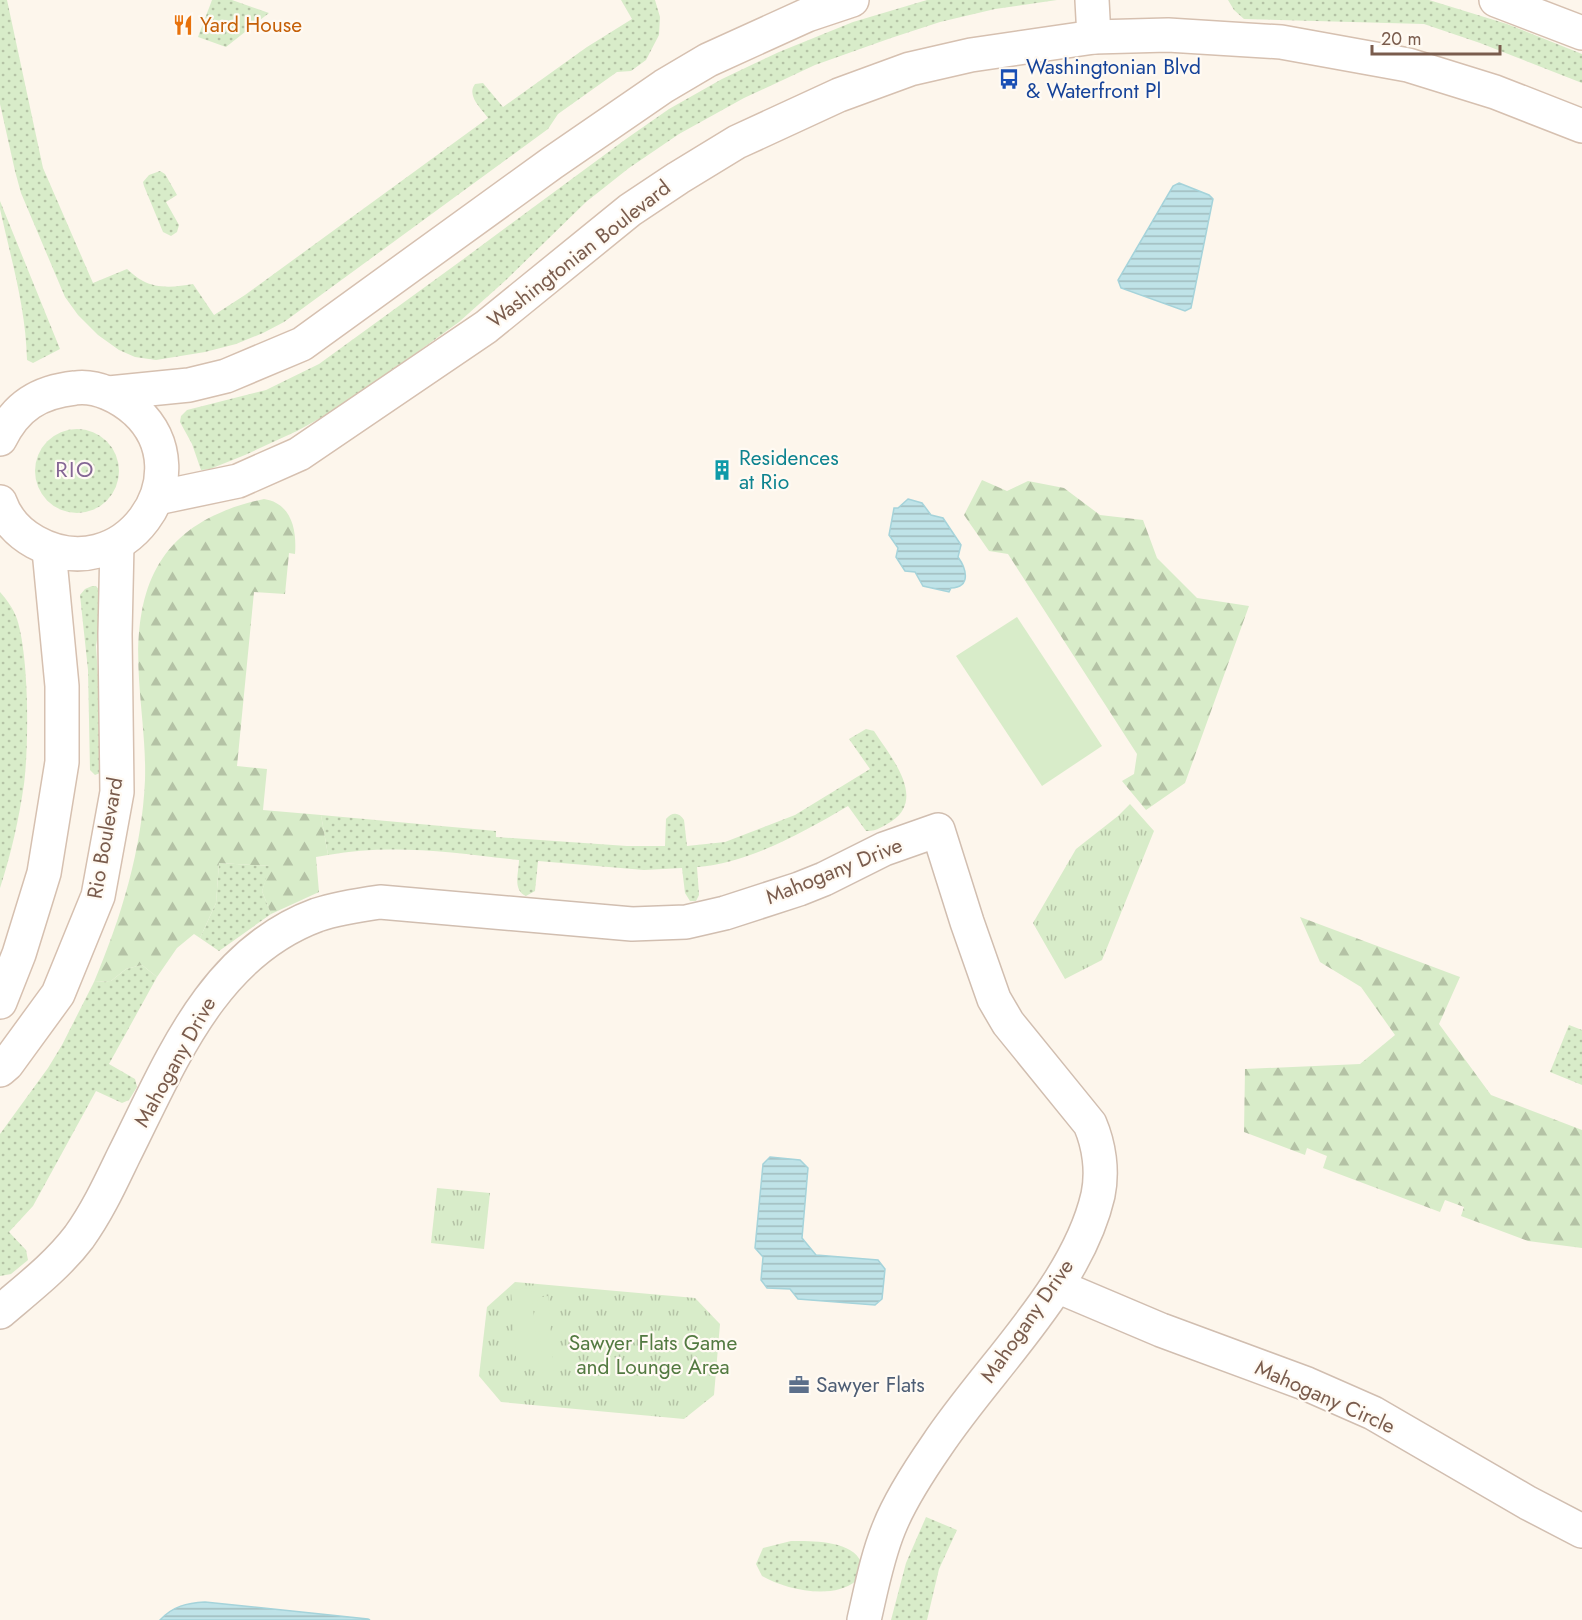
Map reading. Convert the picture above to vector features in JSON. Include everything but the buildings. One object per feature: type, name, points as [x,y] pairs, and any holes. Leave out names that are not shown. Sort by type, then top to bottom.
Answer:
[{"type":"street","points":[[2,429],[27,404],[53,390],[81,387],[109,393],[189,385],[226,376],[302,344],[552,163],[664,86],[708,60],[807,15],[852,0]]},
{"type":"street","points":[[1092,0],[1094,37]]},
{"type":"street","points":[[1496,0],[1582,33]]},
{"type":"street","name":"Washingtonian Boulevard","points":[[157,498],[238,481],[299,454],[486,327],[630,210],[737,142],[839,94],[910,69],[971,55],[1094,37],[1168,35],[1281,42],[1408,65],[1495,92],[1582,126]]},
{"type":"street","points":[[1,509],[23,536],[49,550],[72,554],[95,553],[117,544],[134,532],[147,517],[157,498],[161,462],[150,428],[132,408],[109,393]]},
{"type":"street","name":"Rio Boulevard","points":[[0,1070],[7,1064],[58,994],[98,896],[117,792],[115,634],[117,544]]},
{"type":"street","points":[[0,1002],[19,954],[44,873],[62,762],[62,686],[49,550]]},
{"type":"street","name":"Mahogany Drive","points":[[0,1312],[53,1267],[79,1237],[98,1209],[176,1053],[193,1021],[214,990],[261,945],[288,929],[317,915],[349,906],[380,902],[632,924],[686,922],[725,913],[799,889],[884,849],[938,830],[994,999],[1008,1023],[1090,1124],[1096,1138],[1100,1160],[1098,1193],[1085,1233],[1057,1286],[937,1445],[898,1510],[889,1529],[864,1620]]},
{"type":"street","name":"Mahogany Circle","points":[[1057,1286],[1161,1330],[1307,1384],[1373,1413],[1528,1503],[1582,1531]]},
{"type":"green space","points":[[0,0],[7,0],[43,168],[93,283],[127,269],[149,284],[174,286],[193,284],[214,315],[245,295],[488,118],[472,93],[475,84],[483,83],[503,107],[587,47],[632,19],[621,0],[655,0],[660,17],[659,35],[646,60],[631,71],[617,72],[558,114],[548,129],[284,322],[236,344],[156,360],[135,357],[119,350],[98,335],[78,315],[65,297],[21,193],[0,104]]},
{"type":"green space","points":[[212,0],[232,0],[269,13],[226,47],[198,37]]},
{"type":"green space","points":[[927,0],[1057,0],[995,9],[940,22],[815,65],[744,98],[679,134],[629,168],[586,202],[459,322],[344,405],[297,431],[245,455],[210,469],[201,470],[192,444],[180,422],[181,416],[187,410],[266,390],[319,364],[626,139],[669,109],[722,79],[779,52],[853,22]]},
{"type":"green space","points":[[1228,0],[1429,0],[1507,24],[1582,54],[1582,83],[1424,24],[1244,19],[1234,10]]},
{"type":"green space","points":[[160,171],[165,174],[177,195],[166,202],[179,225],[177,232],[171,236],[163,232],[143,182],[149,175]]},
{"type":"green space","points":[[0,201],[60,349],[33,363],[27,360],[21,303]]},
{"type":"green space","points":[[69,429],[85,429],[101,436],[112,447],[119,463],[116,487],[107,501],[85,513],[69,513],[53,506],[42,495],[35,479],[35,463],[42,447],[53,436]]},
{"type":"green space","points":[[982,480],[1007,491],[1028,481],[1064,488],[1100,515],[1143,520],[1157,558],[1197,598],[1249,606],[1185,783],[1146,810],[1122,781],[1134,774],[1137,754],[1008,554],[989,551],[964,515]]},
{"type":"green space","points":[[264,499],[281,506],[290,519],[295,535],[295,554],[289,553],[285,594],[254,592],[237,766],[267,769],[263,810],[321,815],[328,855],[316,857],[319,892],[271,914],[262,891],[270,866],[219,863],[216,903],[200,938],[194,934],[177,948],[157,977],[142,965],[126,969],[111,981],[94,982],[121,908],[140,832],[145,767],[139,644],[142,612],[149,584],[161,560],[178,540],[201,522],[229,509]]},
{"type":"green space","points":[[92,586],[96,586],[104,596],[96,646],[104,768],[95,775],[90,770],[88,670],[80,595]]},
{"type":"green space","points":[[0,592],[14,611],[21,635],[26,677],[27,724],[26,767],[22,797],[0,888]]},
{"type":"green space","points":[[1017,617],[1102,746],[1042,786],[956,656]]},
{"type":"green space","points":[[866,729],[874,731],[902,776],[906,788],[906,800],[902,811],[883,827],[866,831],[848,806],[776,845],[736,859],[697,867],[699,895],[696,901],[690,901],[685,893],[682,868],[644,870],[538,861],[535,891],[526,896],[519,890],[518,885],[519,860],[400,849],[352,851],[328,855],[321,815],[496,831],[496,837],[627,846],[665,846],[666,819],[675,814],[680,815],[684,820],[687,846],[725,842],[795,815],[870,769],[849,739]]},
{"type":"green space","points":[[1130,804],[1154,831],[1102,960],[1065,979],[1033,923],[1076,849]]},
{"type":"green space","points":[[219,863],[271,866],[262,891],[271,914],[219,951],[200,938],[216,903]]},
{"type":"green space","points":[[1300,917],[1460,977],[1439,1024],[1491,1095],[1582,1130],[1582,1248],[1528,1241],[1461,1216],[1464,1207],[1445,1200],[1440,1212],[1323,1168],[1327,1156],[1307,1148],[1305,1155],[1244,1132],[1245,1069],[1360,1064],[1395,1035],[1361,987],[1320,962]]},
{"type":"green space","points":[[142,965],[157,977],[109,1064],[135,1079],[137,1087],[129,1100],[122,1103],[96,1091],[33,1206],[9,1232],[26,1250],[28,1260],[11,1274],[0,1276],[0,1134],[48,1068],[94,982],[111,981],[126,969]]},
{"type":"green space","points":[[1569,1025],[1582,1030],[1582,1085],[1550,1072]]},
{"type":"green space","points":[[437,1188],[490,1193],[484,1249],[431,1243]]},
{"type":"green space","name":"Sawyer Flats Game and Lounge Area","points":[[515,1282],[695,1298],[720,1324],[714,1395],[684,1419],[501,1402],[479,1376],[487,1307]]},
{"type":"green space","points":[[531,1288],[539,1368],[517,1370],[511,1290]]},
{"type":"green space","points":[[548,1296],[554,1373],[543,1374],[537,1298]]},
{"type":"green space","points":[[926,1517],[957,1530],[939,1569],[927,1620],[891,1620],[906,1563]]},
{"type":"green space","points":[[791,1541],[830,1543],[849,1549],[861,1562],[856,1581],[835,1590],[809,1591],[796,1589],[762,1576],[756,1564],[763,1548]]},
{"type":"water","points":[[1179,183],[1209,195],[1213,199],[1191,308],[1185,311],[1121,288],[1118,280],[1173,186]]},
{"type":"water","points":[[908,499],[922,503],[931,515],[943,518],[961,545],[958,557],[965,571],[965,581],[958,587],[951,588],[949,592],[923,586],[915,572],[905,571],[896,557],[898,548],[889,535],[894,508],[898,508]]},
{"type":"water","points":[[770,1157],[800,1160],[808,1168],[802,1238],[816,1255],[878,1260],[885,1269],[882,1299],[875,1305],[798,1299],[790,1289],[767,1288],[761,1280],[763,1257],[755,1248],[763,1164]]},
{"type":"water","points":[[205,1602],[370,1620],[160,1620],[170,1611],[181,1606]]},
{"type":"place","name":"Yard House","points":[[183,25]]},
{"type":"place","name":"Washingtonian Blvd & Waterfront Pl","points":[[1009,79]]},
{"type":"place","name":"Residences at Rio","points":[[722,470]]},
{"type":"place","name":"Sawyer Flats","points":[[799,1385]]},
{"type":"district","name":"RIO","points":[[75,469]]}]
